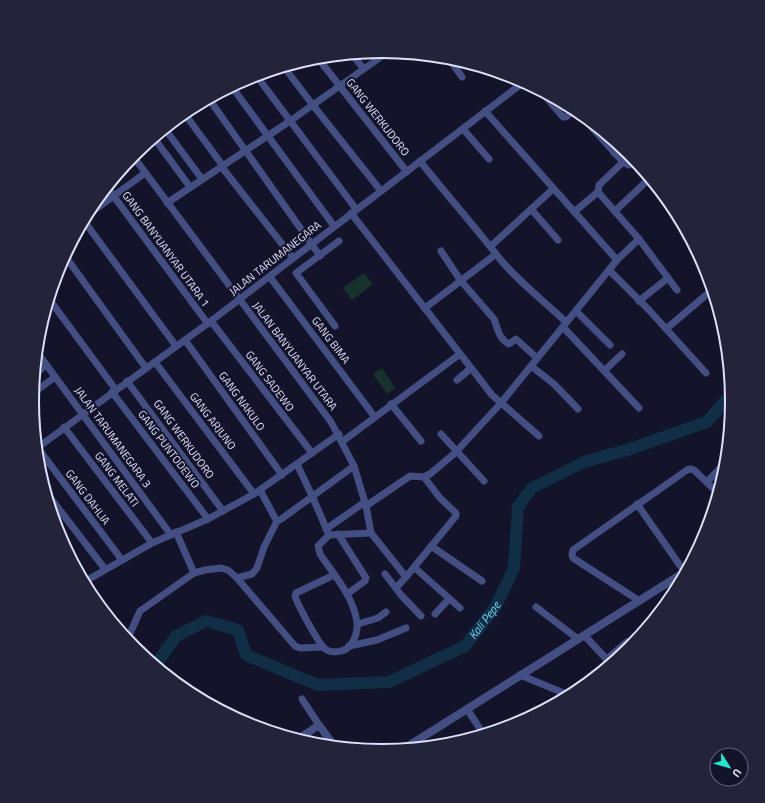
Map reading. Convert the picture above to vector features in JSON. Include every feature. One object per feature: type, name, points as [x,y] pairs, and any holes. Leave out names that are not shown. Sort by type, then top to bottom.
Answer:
[{"type":"street","points":[[167,203],[290,121],[378,58]]},
{"type":"street","points":[[356,59],[363,68]]},
{"type":"street","name":"GANG WERKUDORO","points":[[322,64],[407,172]]},
{"type":"street","points":[[454,66],[462,77]]},
{"type":"street","points":[[288,72],[381,190]]},
{"type":"street","points":[[260,81],[425,308],[492,395],[539,436]]},
{"type":"street","name":"JALAN TARUMANEGARA","points":[[42,444],[270,277],[334,226],[519,86]]},
{"type":"street","points":[[235,91],[266,136],[334,226]]},
{"type":"street","points":[[550,102],[563,117],[566,117],[570,114]]},
{"type":"street","points":[[212,103],[320,256]]},
{"type":"street","points":[[485,111],[617,260]]},
{"type":"street","points":[[188,119],[222,166],[293,258]]},
{"type":"street","points":[[463,129],[489,159]]},
{"type":"street","points":[[168,133],[202,179]]},
{"type":"street","points":[[604,139],[623,162],[630,164]]},
{"type":"street","points":[[157,142],[190,187]]},
{"type":"street","points":[[420,161],[441,189],[491,246],[496,254],[565,324],[639,408]]},
{"type":"street","name":"JALAN BANYUANYAR UTARA","points":[[137,162],[341,438],[354,466],[365,504],[371,533]]},
{"type":"street","points":[[574,212],[598,192],[599,185],[623,162]]},
{"type":"street","points":[[99,208],[145,172]]},
{"type":"street","points":[[615,212],[646,182]]},
{"type":"street","points":[[491,246],[553,189]]},
{"type":"street","name":"GANG BANYUANYAR UTARA 1","points":[[110,192],[209,322]]},
{"type":"street","points":[[598,192],[639,239],[677,290]]},
{"type":"street","points":[[531,209],[558,240]]},
{"type":"street","points":[[88,226],[176,346]]},
{"type":"street","points":[[130,634],[140,611],[194,573],[221,568],[228,570],[241,582],[296,648],[323,647],[334,652],[343,650],[349,646],[354,640],[358,624],[347,594],[318,550],[320,542],[327,532],[365,504],[410,476],[424,477],[430,474],[456,452],[501,403],[617,260],[639,239]]},
{"type":"street","points":[[335,326],[296,273],[339,241]]},
{"type":"street","points":[[441,252],[461,281],[494,319],[496,328],[501,338],[509,344],[516,339],[537,358]]},
{"type":"street","points":[[425,308],[496,254]]},
{"type":"street","points":[[69,261],[146,368]]},
{"type":"street","points":[[609,270],[640,301],[706,373]]},
{"type":"street","name":"GANG BIMA","points":[[270,277],[374,416]]},
{"type":"street","points":[[640,301],[668,278]]},
{"type":"street","points":[[666,329],[709,293]]},
{"type":"street","name":"GANG PUNTODEWO","points":[[53,305],[208,519]]},
{"type":"street","points":[[576,311],[610,345]]},
{"type":"street","name":"GANG SADEWO","points":[[209,322],[312,453]]},
{"type":"street","name":"GANG NAKULO","points":[[185,340],[282,474]]},
{"type":"street","points":[[89,579],[152,543],[208,519],[257,492],[312,453],[341,438],[374,416],[460,354]]},
{"type":"street","points":[[606,370],[622,354]]},
{"type":"street","name":"JALAN TARUMANEGARA 3","points":[[42,359],[173,534],[194,573]]},
{"type":"street","name":"GANG ARJUNO","points":[[155,362],[257,492],[277,521]]},
{"type":"street","points":[[41,369],[46,365]]},
{"type":"street","points":[[531,366],[554,384],[578,409]]},
{"type":"street","points":[[457,380],[471,368]]},
{"type":"street","points":[[40,389],[55,377]]},
{"type":"street","name":"GANG WERKUDORO","points":[[128,381],[223,511]]},
{"type":"street","points":[[391,404],[420,441]]},
{"type":"street","name":"GANG MELATI","points":[[64,427],[152,543]]},
{"type":"street","points":[[441,434],[484,481]]},
{"type":"street","name":"GANG DAHLIA","points":[[44,457],[122,560]]},
{"type":"street","points":[[297,464],[327,532]]},
{"type":"street","points":[[241,582],[252,574],[256,568],[264,547],[277,521],[313,498],[354,466]]},
{"type":"street","points":[[638,600],[573,558],[573,550],[637,504],[691,469],[714,489]]},
{"type":"street","points":[[707,482],[719,470]]},
{"type":"street","points":[[396,588],[415,568],[456,516],[456,513],[440,498],[424,477]]},
{"type":"street","points":[[55,504],[105,569]]},
{"type":"street","points":[[637,504],[683,568]]},
{"type":"street","points":[[327,532],[338,534],[371,533],[406,577]]},
{"type":"street","points":[[338,534],[366,579],[347,594]]},
{"type":"street","points":[[431,546],[482,581]]},
{"type":"street","points":[[415,568],[460,608]]},
{"type":"street","points":[[385,574],[421,616]]},
{"type":"street","points":[[323,647],[295,596],[296,594],[334,576]]},
{"type":"street","points":[[413,743],[638,600],[678,577]]},
{"type":"street","points":[[435,614],[449,599]]},
{"type":"street","points":[[536,607],[581,637],[608,661]]},
{"type":"street","points":[[358,624],[378,618],[386,612]]},
{"type":"street","points":[[349,646],[377,640],[406,628]]},
{"type":"street","points":[[520,675],[564,693]]},
{"type":"street","points":[[302,699],[330,741]]},
{"type":"street","points":[[467,709],[481,730]]},
{"type":"street","points":[[304,735],[319,725]]},
{"type":"green space","points":[[364,273],[373,284],[352,300],[343,288]]},
{"type":"green space","points":[[382,368],[395,388],[387,394],[373,374]]},
{"type":"waterway","name":"Kali Pepe","points":[[158,662],[176,636],[206,621],[238,630],[246,655],[318,685],[389,682],[465,646],[496,606],[514,568],[518,507],[532,488],[584,462],[627,450],[707,422],[726,400]]}]
